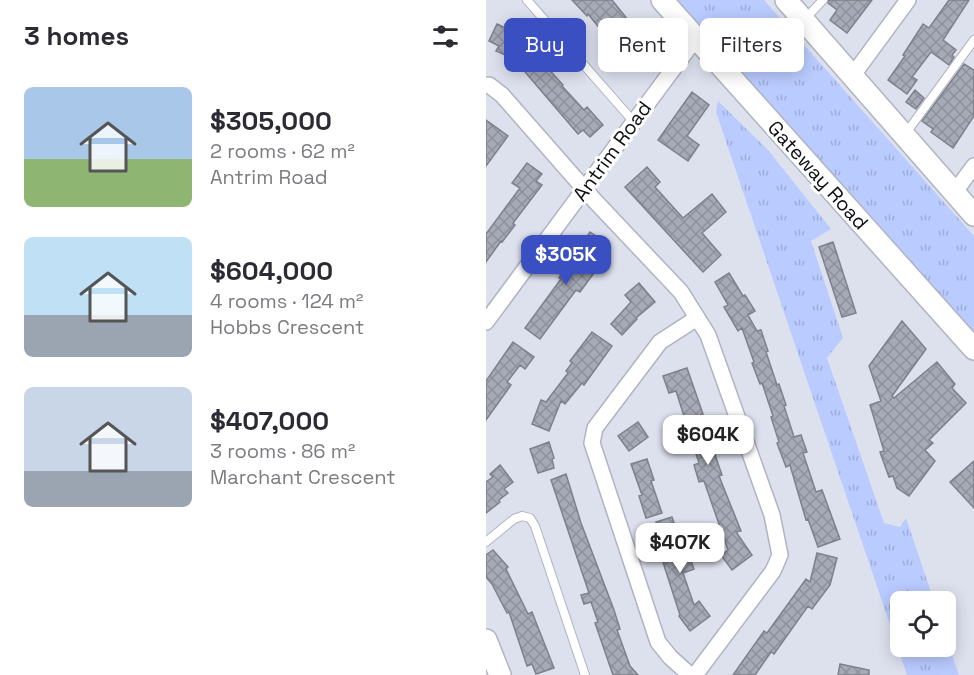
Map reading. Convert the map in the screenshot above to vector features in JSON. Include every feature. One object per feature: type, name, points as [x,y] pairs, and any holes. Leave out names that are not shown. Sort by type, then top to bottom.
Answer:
[{"type":"main road","name":"Gateway Road","points":[[662,0],[974,349]]},
{"type":"main road","points":[[786,0],[802,18]]},
{"type":"main road","points":[[804,20],[974,215]]},
{"type":"main road","points":[[486,640],[500,675]]},
{"type":"street","points":[[853,75],[908,0]]},
{"type":"street","name":"Antrim Road","points":[[486,322],[696,38]]},
{"type":"street","points":[[486,85],[502,95],[681,292],[708,335],[768,504],[778,538],[780,555],[773,571],[695,675]]},
{"type":"street","points":[[954,193],[974,166]]},
{"type":"street","points":[[690,675],[670,657],[658,642],[592,442],[595,428],[660,342],[697,318]]},
{"type":"lane","points":[[527,0],[633,121]]},
{"type":"lane","points":[[804,20],[823,0]]},
{"type":"lane","points":[[905,134],[974,40]]},
{"type":"lane","points":[[486,542],[514,519],[522,516],[530,518],[535,526],[585,675]]},
{"type":"green space","points":[[675,0],[764,0],[780,18],[700,18],[700,28]]},
{"type":"green space","points":[[804,45],[974,236],[974,333],[740,72],[804,72]]},
{"type":"green space","points":[[718,101],[768,150],[831,229],[811,241],[843,338],[827,358],[884,523],[900,527],[906,518],[931,591],[890,591],[890,625],[716,112]]},
{"type":"green space","points":[[901,657],[953,657],[959,675],[907,675]]},
{"type":"building","points":[[572,0],[612,0],[626,18],[598,18],[598,26],[588,14],[587,16]]},
{"type":"building","points":[[829,0],[872,0],[847,33],[830,20],[837,10],[828,3]]},
{"type":"building","points":[[949,0],[969,0],[943,40],[956,50],[952,55],[954,57],[949,65],[931,52],[912,77],[917,80],[907,94],[888,80],[923,24],[929,28]]},
{"type":"building","points":[[497,24],[504,27],[504,55],[496,51],[499,46],[489,41]]},
{"type":"building","points":[[964,64],[974,70],[974,116],[953,148],[931,132],[933,129],[922,121]]},
{"type":"building","points":[[525,72],[551,72],[584,110],[587,107],[603,125],[590,137],[583,130],[578,134]]},
{"type":"building","points":[[915,90],[924,98],[916,109],[906,102]]},
{"type":"building","points":[[692,92],[709,105],[687,136],[699,145],[688,161],[658,140]]},
{"type":"building","points":[[486,120],[508,136],[486,166]]},
{"type":"building","points":[[527,163],[542,174],[536,181],[542,185],[486,262],[486,234],[520,188],[512,183]]},
{"type":"building","points":[[647,167],[660,182],[655,187],[683,218],[712,194],[726,212],[702,233],[721,255],[703,272],[625,187]]},
{"type":"building","points":[[590,232],[605,242],[586,267],[594,273],[580,292],[576,290],[540,339],[525,328],[561,279],[559,278]]},
{"type":"building","points":[[833,242],[856,313],[842,317],[819,247]]},
{"type":"building","points":[[729,273],[755,311],[748,315],[757,331],[761,330],[794,437],[801,435],[807,452],[803,453],[816,492],[822,490],[840,539],[818,547],[808,519],[806,520],[790,465],[786,467],[777,443],[779,442],[771,417],[773,416],[762,383],[760,384],[752,363],[754,362],[742,328],[738,331],[724,307],[728,305],[715,282]]},
{"type":"building","points":[[639,283],[655,302],[636,318],[622,335],[611,324],[631,302],[625,295]]},
{"type":"building","points":[[902,321],[926,349],[892,396],[894,398],[937,362],[955,384],[952,388],[966,403],[929,440],[933,443],[925,450],[935,461],[909,496],[897,488],[893,476],[889,477],[880,452],[884,451],[870,405],[881,401],[869,366]]},
{"type":"building","points":[[592,332],[612,346],[584,385],[582,383],[565,404],[561,401],[549,431],[532,424],[541,400],[546,402],[568,373],[566,371],[572,363],[570,361]]},
{"type":"building","points":[[513,342],[534,357],[525,369],[520,365],[507,382],[511,385],[486,420],[486,381]]},
{"type":"building","points":[[687,368],[722,475],[719,476],[741,531],[736,532],[752,555],[732,570],[721,555],[728,550],[704,481],[699,482],[694,465],[699,463],[676,391],[669,393],[663,376]]},
{"type":"building","points":[[638,422],[648,437],[629,451],[618,436]]},
{"type":"building","points":[[549,442],[554,458],[552,459],[554,468],[538,473],[530,449]]},
{"type":"building","points":[[647,459],[654,480],[651,481],[662,513],[646,518],[639,496],[642,495],[631,464]]},
{"type":"building","points":[[974,461],[974,508],[950,482]]},
{"type":"building","points":[[500,465],[513,482],[504,489],[508,493],[486,513],[486,482],[493,477],[490,474]]},
{"type":"building","points":[[566,474],[581,523],[614,610],[620,629],[617,630],[630,666],[638,675],[613,675],[595,623],[598,622],[591,602],[584,604],[581,595],[589,593],[551,480]]},
{"type":"building","points":[[672,517],[681,543],[684,542],[694,569],[683,573],[694,605],[699,601],[710,616],[690,631],[679,616],[659,550],[665,548],[656,522]]},
{"type":"building","points":[[493,550],[508,567],[506,569],[528,614],[532,612],[554,668],[536,674],[532,664],[527,666],[509,612],[507,613],[486,577],[486,555]]},
{"type":"building","points":[[817,553],[837,558],[830,585],[812,609],[808,606],[774,654],[771,652],[755,675],[733,675],[764,631],[767,633],[806,579],[810,582]]},
{"type":"building","points":[[840,664],[869,670],[869,675],[838,675]]}]
